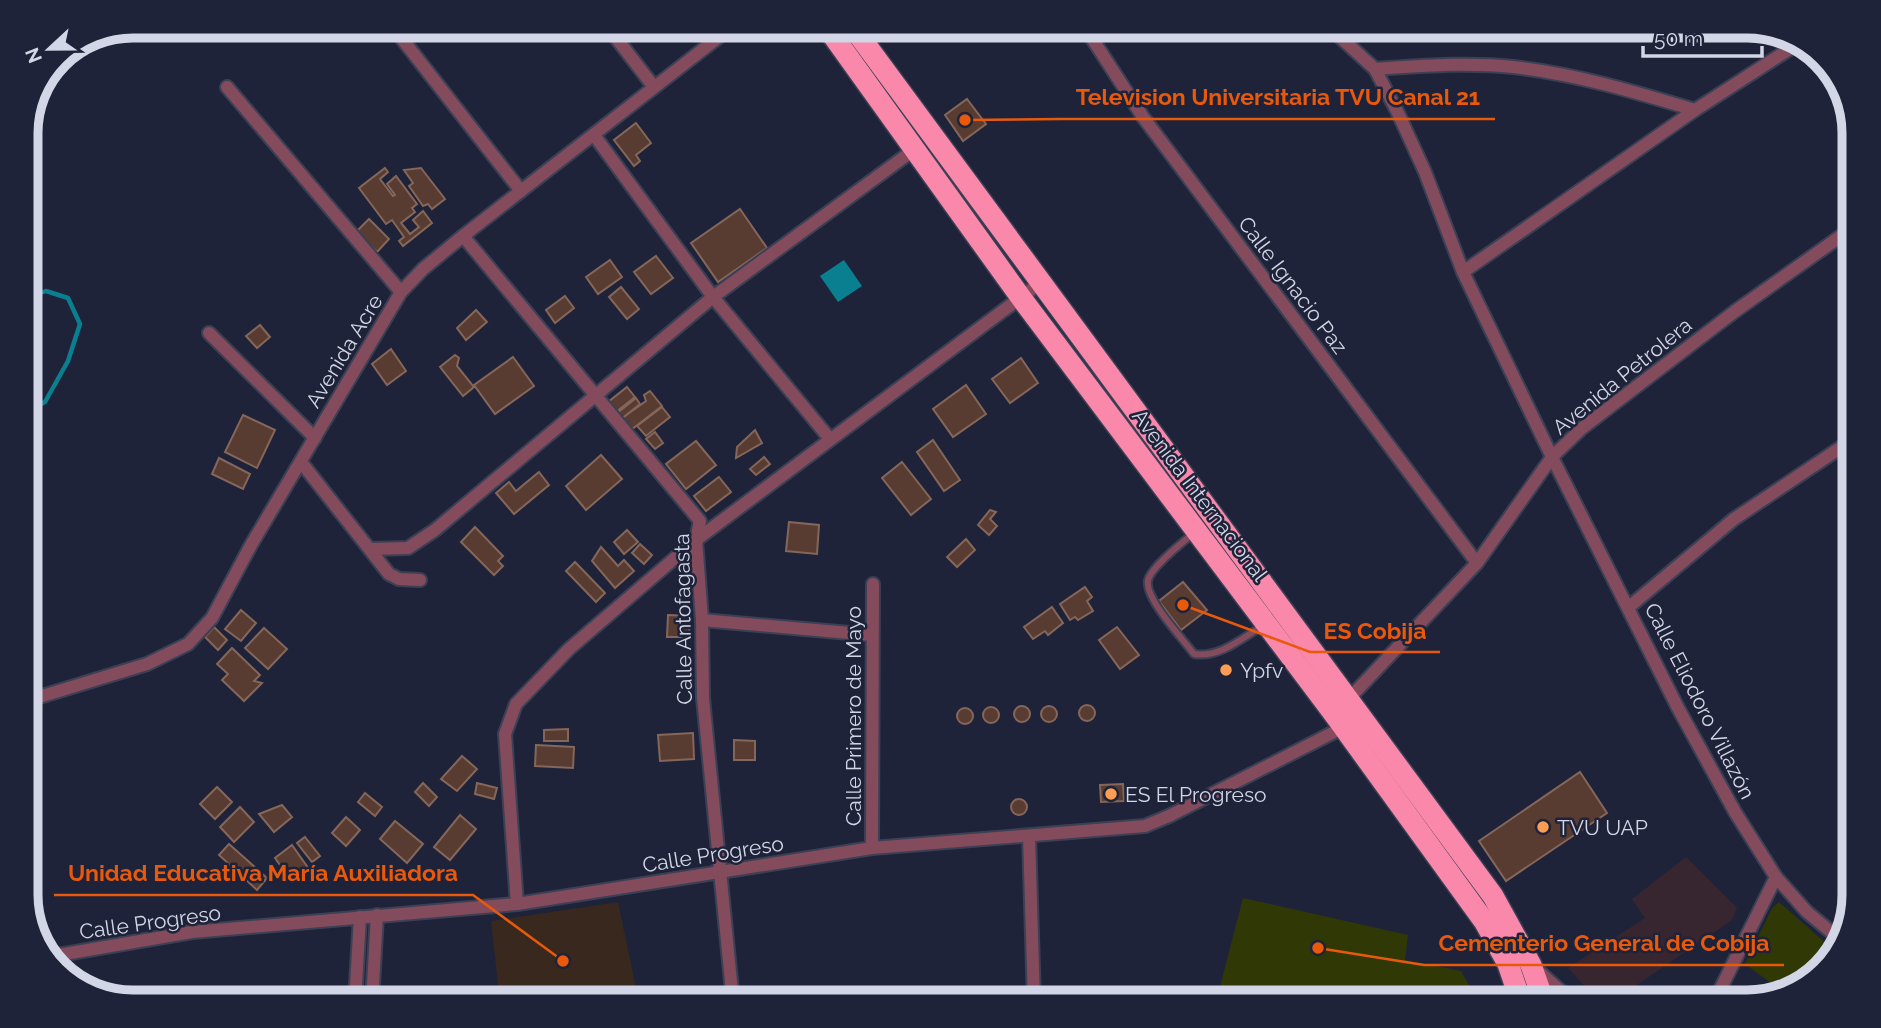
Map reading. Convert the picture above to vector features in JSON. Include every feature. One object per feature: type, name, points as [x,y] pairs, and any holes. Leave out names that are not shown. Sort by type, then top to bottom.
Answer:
[{"type":"highway","name":"Avenida Internacional","points":[[835,39],[1022,299],[1266,624],[1347,715],[1493,896],[1531,965],[1540,990]]},
{"type":"highway","name":"Avenida Internacional","points":[[862,39],[1040,283],[1347,715],[1484,921],[1508,964],[1517,990]]},
{"type":"street","points":[[401,39],[521,191]]},
{"type":"street","points":[[617,39],[654,87]]},
{"type":"street","name":"Avenida Acre","points":[[39,697],[147,664],[188,644],[212,618],[350,374],[401,292],[423,269],[463,236],[716,39]]},
{"type":"street","name":"Calle Ignacio Paz","points":[[1092,39],[1143,117],[1477,563]]},
{"type":"street","points":[[1342,39],[1375,69],[1448,64],[1514,67],[1606,83],[1695,110]]},
{"type":"street","points":[[1463,272],[1695,110],[1790,49]]},
{"type":"street","name":"Calle Eliodoro Villazón","points":[[1375,69],[1425,172],[1463,272],[1678,708],[1735,812],[1776,877],[1807,912],[1833,935]]},
{"type":"street","points":[[228,87],[401,292]]},
{"type":"street","points":[[594,135],[713,297],[830,439]]},
{"type":"street","points":[[370,549],[408,548],[435,530],[713,297],[915,149]]},
{"type":"street","name":"Avenida Petrolera","points":[[1347,715],[1477,563],[1552,457],[1581,429],[1712,328],[1842,235]]},
{"type":"street","name":"Calle Antofagasta","points":[[463,236],[593,396],[700,521],[696,540],[702,620],[703,698],[732,990]]},
{"type":"street","points":[[517,904],[505,734],[516,704],[569,649],[696,540],[1040,283]]},
{"type":"street","points":[[209,333],[315,438]]},
{"type":"street","points":[[1629,607],[1734,519],[1842,447]]},
{"type":"street","points":[[301,462],[388,574],[399,579],[420,580]]},
{"type":"street","name":"Calle Primero de Mayo","points":[[872,848],[873,583]]},
{"type":"street","points":[[702,620],[872,635]]},
{"type":"street","name":"Calle Progreso","points":[[60,955],[192,932],[517,904],[872,848],[1145,826],[1169,816],[1347,715]]},
{"type":"street","points":[[1029,836],[1034,990]]},
{"type":"street","points":[[1720,990],[1776,877]]},
{"type":"street","points":[[373,990],[377,915]]},
{"type":"street","points":[[356,990],[360,917]]},
{"type":"street","points":[[1531,965],[1559,990]]},
{"type":"lane","points":[[1196,531],[1156,568],[1148,579],[1149,594],[1194,654],[1207,656],[1220,652],[1266,624]]},
{"type":"shaded area","points":[[1686,857],[1737,908],[1732,920],[1630,990],[1588,990],[1568,968],[1645,918],[1632,899]]},
{"type":"shaded area","points":[[618,902],[636,990],[499,990],[491,921]]},
{"type":"green space","points":[[1243,898],[1408,935],[1405,960],[1461,971],[1472,990],[1219,990]]},
{"type":"green space","points":[[1779,902],[1828,945],[1810,966],[1789,980],[1774,985],[1745,964],[1772,908]]},
{"type":"water","points":[[844,260],[862,286],[838,302],[820,276]]},
{"type":"building","points":[[967,99],[986,124],[963,141],[945,115]]},
{"type":"building","points":[[636,123],[651,143],[636,155],[640,161],[634,166],[614,140]]},
{"type":"building","points":[[385,168],[388,172],[380,179],[393,196],[395,195],[387,184],[396,176],[417,204],[412,208],[415,212],[401,223],[410,234],[419,227],[413,220],[423,211],[432,223],[403,246],[399,241],[404,237],[392,220],[386,224],[359,188]]},
{"type":"building","points":[[421,168],[445,199],[432,209],[428,204],[423,206],[409,186],[413,183],[404,170]]},
{"type":"building","points":[[740,209],[767,248],[718,282],[691,243]]},
{"type":"building","points":[[369,219],[389,239],[377,252],[356,232]]},
{"type":"building","points":[[656,256],[673,278],[651,294],[634,272]]},
{"type":"building","points":[[610,260],[622,277],[598,294],[586,277]]},
{"type":"building","points":[[621,287],[639,309],[627,319],[609,297]]},
{"type":"building","points":[[565,296],[574,308],[555,323],[546,310]]},
{"type":"building","points":[[476,310],[487,322],[466,340],[457,328]]},
{"type":"building","points":[[260,325],[270,337],[257,348],[246,336]]},
{"type":"building","points":[[391,349],[406,371],[387,385],[372,364]]},
{"type":"building","points":[[455,355],[459,358],[457,366],[474,387],[463,396],[440,367]]},
{"type":"building","points":[[513,357],[534,386],[495,414],[474,385]]},
{"type":"building","points":[[1021,358],[1038,383],[1010,403],[992,379]]},
{"type":"building","points":[[966,385],[986,414],[953,437],[933,409]]},
{"type":"building","points":[[627,387],[635,397],[611,416],[603,406]]},
{"type":"building","points":[[650,391],[662,406],[631,430],[622,418],[646,401],[644,395]]},
{"type":"building","points":[[636,398],[640,404],[620,420],[616,414]]},
{"type":"building","points":[[662,407],[670,417],[646,436],[637,426]]},
{"type":"building","points":[[243,415],[275,430],[257,468],[225,452]]},
{"type":"building","points":[[755,430],[762,443],[736,458],[737,447]]},
{"type":"building","points":[[655,432],[663,443],[655,449],[646,439]]},
{"type":"building","points":[[933,440],[960,480],[944,491],[917,452]]},
{"type":"building","points":[[696,441],[716,465],[686,489],[666,464]]},
{"type":"building","points":[[601,455],[622,479],[586,510],[566,486]]},
{"type":"building","points":[[764,457],[770,464],[756,475],[750,469]]},
{"type":"building","points":[[219,458],[250,474],[243,489],[212,474]]},
{"type":"building","points":[[902,462],[931,499],[911,515],[882,478]]},
{"type":"building","points":[[539,472],[549,485],[514,514],[496,493],[509,482],[516,491]]},
{"type":"building","points":[[719,477],[731,492],[706,511],[694,496]]},
{"type":"building","points":[[990,510],[996,512],[990,519],[997,526],[989,535],[978,525]]},
{"type":"building","points":[[789,522],[819,525],[817,554],[786,551]]},
{"type":"building","points":[[475,527],[503,556],[498,561],[503,566],[494,575],[461,542]]},
{"type":"building","points":[[627,530],[638,542],[624,554],[614,542]]},
{"type":"building","points":[[966,539],[975,550],[957,567],[947,557]]},
{"type":"building","points":[[640,544],[652,555],[644,564],[632,553]]},
{"type":"building","points":[[601,547],[618,566],[624,560],[634,571],[615,588],[592,561]]},
{"type":"building","points":[[575,562],[605,593],[596,602],[566,571]]},
{"type":"building","points":[[1183,582],[1207,610],[1181,630],[1159,601]]},
{"type":"building","points":[[1085,587],[1092,597],[1087,601],[1093,611],[1078,620],[1075,617],[1070,620],[1060,604]]},
{"type":"building","points":[[1052,607],[1063,623],[1048,635],[1045,631],[1033,639],[1024,627]]},
{"type":"building","points":[[241,610],[256,623],[241,641],[225,629]]},
{"type":"building","points":[[668,615],[690,616],[689,637],[667,637]]},
{"type":"building","points":[[214,627],[227,640],[218,650],[205,637]]},
{"type":"building","points":[[1117,627],[1139,655],[1120,669],[1099,640]]},
{"type":"building","points":[[264,628],[287,649],[268,669],[245,648]]},
{"type":"building","points":[[232,648],[260,675],[254,681],[262,683],[244,701],[222,680],[228,674],[217,664]]},
{"type":"building","points":[[1087,705],[1093,707],[1093,719],[1087,721],[1081,719],[1079,713],[1081,707]]},
{"type":"building","points":[[1022,706],[1028,708],[1028,720],[1022,722],[1016,720],[1014,714],[1016,708]]},
{"type":"building","points":[[1049,706],[1055,708],[1055,720],[1049,722],[1043,720],[1041,714],[1043,708]]},
{"type":"building","points":[[991,707],[997,709],[997,721],[991,723],[985,721],[983,715],[985,709]]},
{"type":"building","points":[[965,708],[971,710],[971,722],[965,724],[959,722],[957,716],[959,710]]},
{"type":"building","points":[[568,729],[568,741],[544,741],[544,730]]},
{"type":"building","points":[[693,733],[694,759],[660,761],[658,735]]},
{"type":"building","points":[[734,740],[755,741],[755,760],[734,760]]},
{"type":"building","points":[[536,745],[574,747],[573,768],[535,766]]},
{"type":"building","points":[[462,756],[477,769],[457,791],[441,779]]},
{"type":"building","name":"TVU UAP","points":[[1580,772],[1607,813],[1506,881],[1479,841]]},
{"type":"building","points":[[423,783],[437,797],[429,806],[415,792]]},
{"type":"building","points":[[477,783],[497,788],[494,799],[475,794]]},
{"type":"building","points":[[1123,784],[1124,801],[1101,802],[1100,785]]},
{"type":"building","points":[[217,787],[232,802],[215,819],[200,804]]},
{"type":"building","points":[[365,793],[382,807],[375,816],[358,802]]},
{"type":"building","points":[[1019,799],[1025,801],[1025,813],[1019,815],[1013,813],[1011,807],[1013,801]]},
{"type":"building","points":[[282,805],[292,817],[274,832],[259,814]]},
{"type":"building","points":[[240,807],[254,822],[234,842],[220,827]]},
{"type":"building","points":[[460,815],[476,829],[450,860],[434,847]]},
{"type":"building","points":[[346,817],[360,830],[346,846],[332,833]]},
{"type":"building","points":[[395,821],[423,844],[407,863],[380,839]]},
{"type":"building","points":[[305,837],[320,856],[312,862],[297,843]]},
{"type":"building","points":[[229,844],[267,878],[257,890],[219,855]]},
{"type":"building","points":[[292,845],[309,869],[292,882],[275,858]]},
{"type":"waterway","points":[[39,293],[46,291],[68,298],[80,324],[68,361],[45,402],[39,405]]},
{"type":"place","name":"Television Universitaria TVU Canal 21","points":[[965,120]]},
{"type":"place","name":"ES Cobija","points":[[1183,605]]},
{"type":"place","name":"Ypfv","points":[[1226,670]]},
{"type":"place","name":"ES El Progreso","points":[[1111,794]]},
{"type":"place","name":"TVU UAP","points":[[1543,827]]},
{"type":"place","name":"Cementerio General de Cobija","points":[[1318,948]]},
{"type":"place","name":"Unidad Educativa María Auxiliadora","points":[[563,961]]}]
